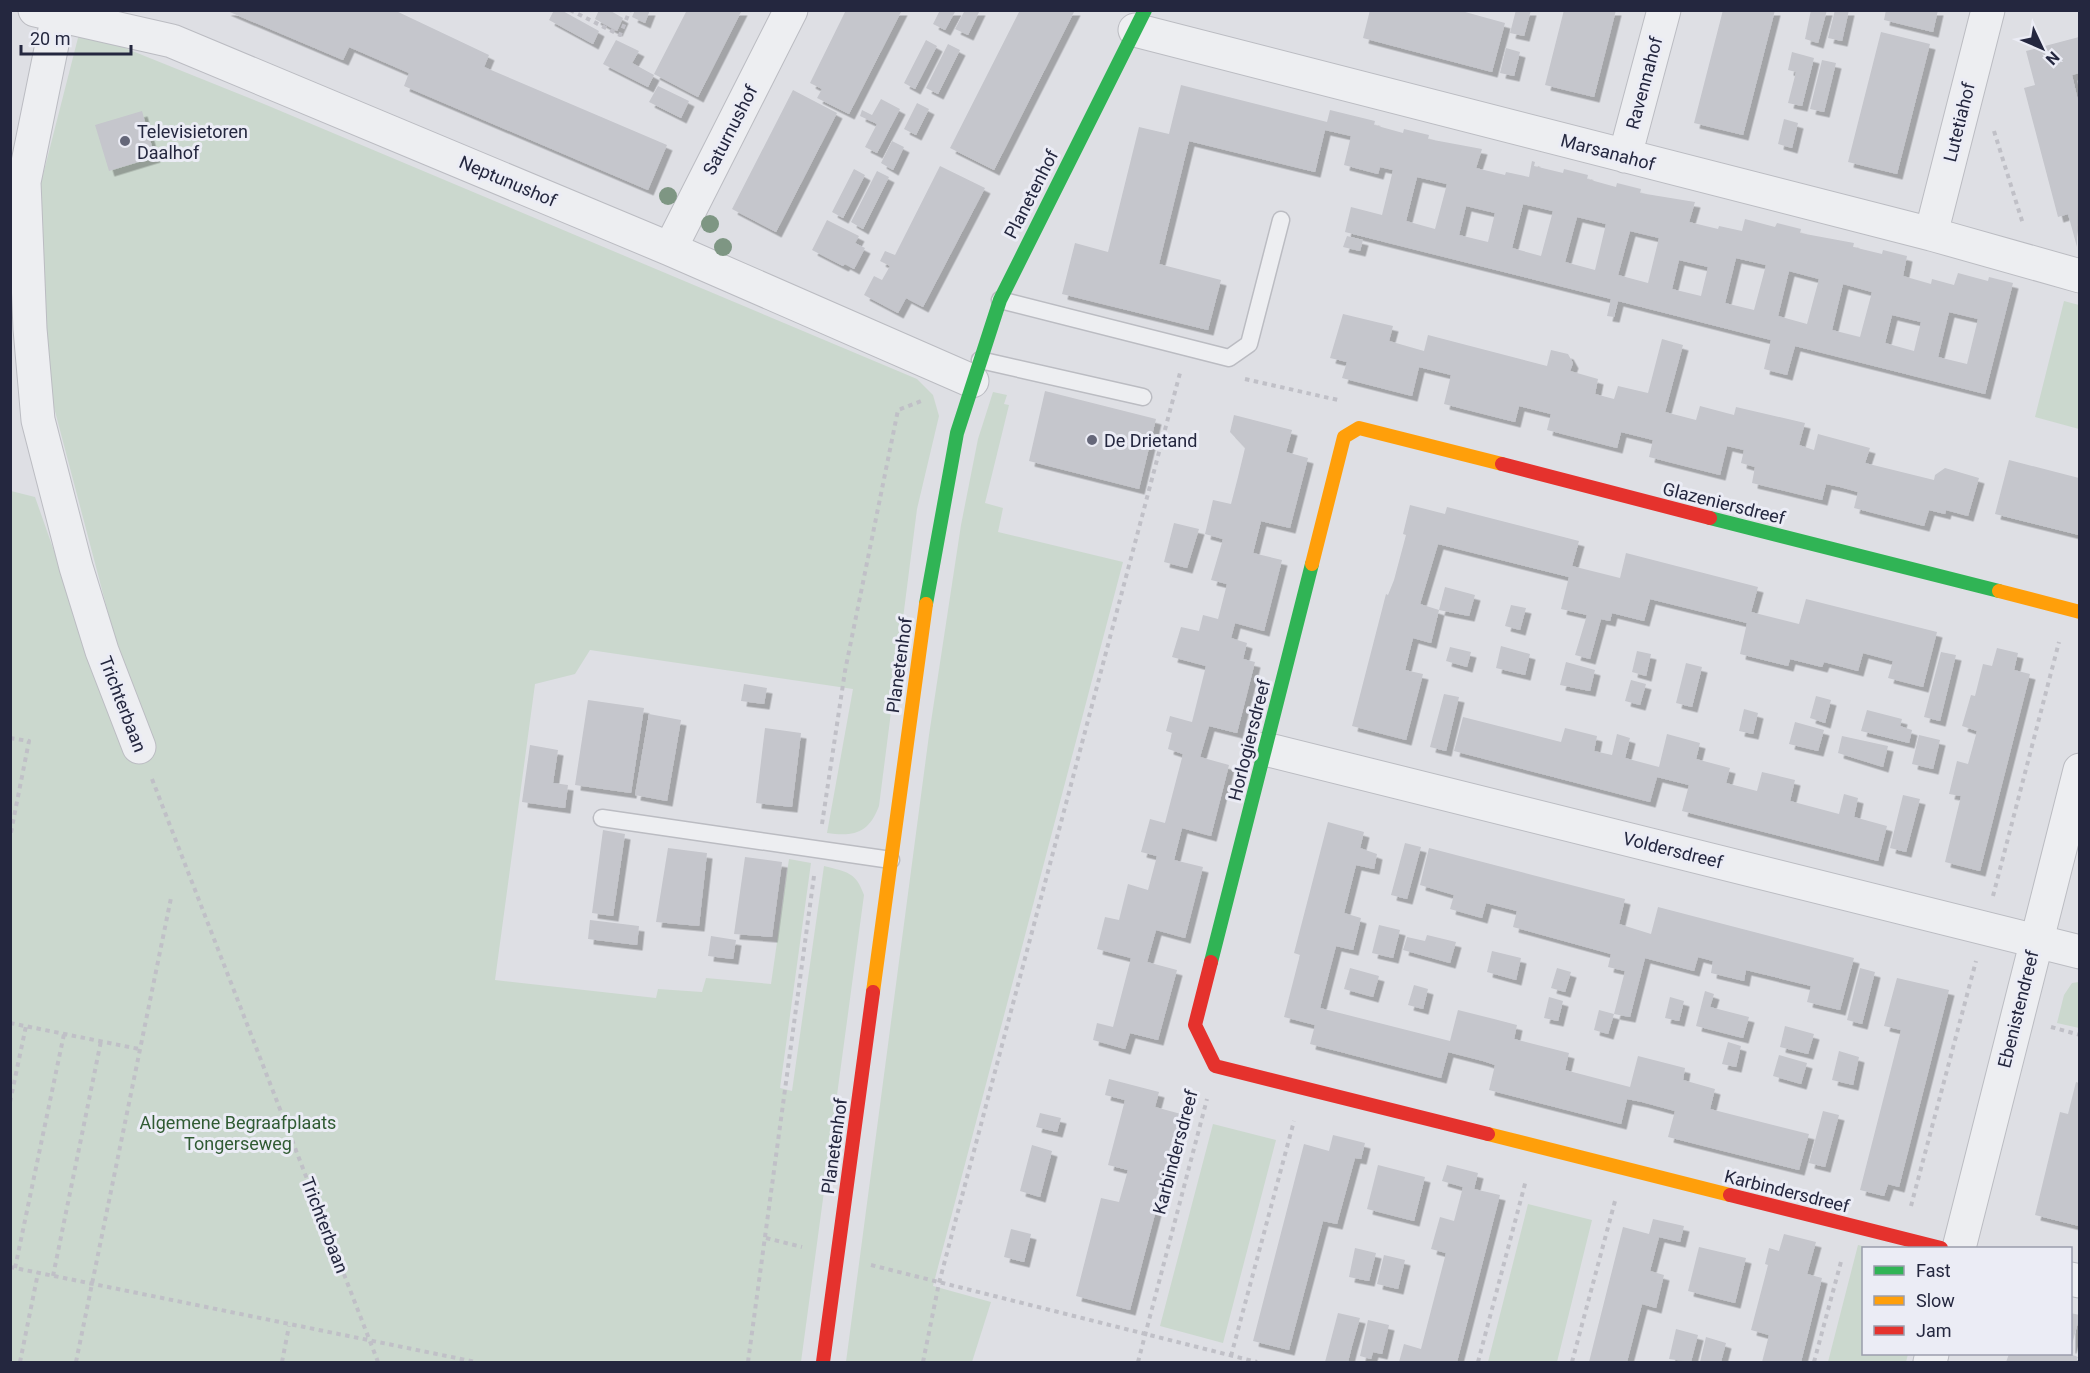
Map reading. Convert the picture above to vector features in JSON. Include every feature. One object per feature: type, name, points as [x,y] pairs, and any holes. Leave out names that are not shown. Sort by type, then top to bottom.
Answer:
[{"type":"street","name":"Saturnushof","points":[[670,249],[790,10]]},
{"type":"street","name":"Ravennahof","points":[[1625,156],[1664,10]]},
{"type":"street","name":"Lutetiahof","points":[[1931,234],[1988,10]]},
{"type":"street","name":"Neptunushof","points":[[51,12],[172,41],[670,249],[976,370]]},
{"type":"street","name":"Trichterbaan","points":[[51,12],[24,182],[20,330],[38,420],[73,555],[102,651],[139,747]]},
{"type":"street","name":"Marsanahof","points":[[1140,20],[1625,156],[1931,234],[2079,276]]},
{"type":"street","name":"Planetenhof","points":[[823,1362],[928,586],[957,433],[1000,300],[1140,20]]},
{"type":"street","name":"Glazeniersdreef","points":[[1359,428],[2079,612]]},
{"type":"street","name":"Horlogiersdreef","points":[[1215,1066],[1195,1025],[1344,437],[1359,428]]},
{"type":"street","name":"Voldersdreef","points":[[1265,749],[2079,952]]},
{"type":"street","name":"Ebenistendreef","points":[[1959,1247],[2079,770]]},
{"type":"street","name":"Karbindersdreef","points":[[1215,1066],[1937,1247]]},
{"type":"lane","points":[[1000,300],[1229,358],[1249,344],[1281,220]]},
{"type":"lane","points":[[976,370],[1143,397]]},
{"type":"lane","points":[[602,818],[891,860]]},
{"type":"path","points":[[570,10],[620,35],[630,10]]},
{"type":"path","points":[[1965,99],[1987,106],[2035,264]]},
{"type":"path","points":[[923,1362],[939,1282],[1182,365]]},
{"type":"path","points":[[10,738],[29,741],[10,837]]},
{"type":"path","name":"Trichterbaan","points":[[139,747],[378,1362]]},
{"type":"path","points":[[76,1362],[171,898]]},
{"type":"path","points":[[10,1023],[139,1049]]},
{"type":"path","points":[[10,1102],[26,1026]]},
{"type":"path","points":[[64,1034],[13,1268],[289,1326],[476,1362]]},
{"type":"path","points":[[53,1276],[101,1041]]},
{"type":"path","name":"Karbindersdreef","points":[[1138,1362],[1215,1066]]},
{"type":"path","points":[[1231,1356],[1303,1089]]},
{"type":"path","points":[[1478,1362],[1534,1147]]},
{"type":"path","points":[[1572,1362],[1624,1168]]},
{"type":"path","points":[[1814,1362],[1850,1226]]},
{"type":"path","points":[[766,1238],[1257,1362]]},
{"type":"path","points":[[20,1362],[38,1273]]},
{"type":"path","points":[[282,1362],[289,1326]]},
{"type":"green space","name":"Algemene Begraafplaats Tongerseweg","points":[[80,30],[264,104],[917,379],[933,395],[939,416],[917,509],[879,806],[865,827],[853,833],[827,833],[853,689],[590,650],[575,674],[535,684],[495,980],[656,998],[658,989],[702,992],[706,978],[771,984],[789,859],[811,863],[780,1088],[792,1091],[824,866],[850,874],[861,887],[864,895],[801,1362],[11,1362],[11,491],[35,497],[122,744],[126,681],[51,396],[34,210]]},
{"type":"green space","points":[[2064,301],[2079,305],[2079,429],[2035,417]]},
{"type":"green space","points":[[993,392],[1007,395],[1004,404],[1009,405],[985,503],[1003,508],[998,532],[1123,562],[933,1286],[991,1302],[972,1362],[846,1362],[929,735],[961,525],[978,439]]},
{"type":"green space","points":[[2079,982],[2079,1028],[2057,1023],[2064,995],[2072,983]]},
{"type":"green space","points":[[1213,1124],[1276,1140],[1223,1343],[1160,1326]]},
{"type":"green space","points":[[1528,1204],[1592,1220],[1557,1362],[1488,1362]]},
{"type":"green space","points":[[1858,1245],[1866,1247],[1862,1247],[1862,1355],[1908,1355],[1906,1362],[1828,1362]]},
{"type":"building","points":[[225,10],[394,10],[489,55],[484,67],[667,145],[648,190],[404,86],[409,73],[349,47],[343,60]]},
{"type":"building","points":[[554,10],[561,10],[599,31],[593,44],[549,20]]},
{"type":"building","points":[[599,10],[609,10],[623,18],[617,31],[595,19]]},
{"type":"building","points":[[635,10],[650,10],[645,23],[632,17]]},
{"type":"building","points":[[687,10],[742,10],[698,97],[654,74]]},
{"type":"building","points":[[846,10],[902,10],[849,114],[817,98],[822,89],[810,83]]},
{"type":"building","points":[[940,10],[956,10],[945,30],[933,24]]},
{"type":"building","points":[[965,10],[980,10],[968,35],[955,29]]},
{"type":"building","points":[[1020,10],[1075,10],[994,170],[950,148]]},
{"type":"building","points":[[1370,10],[1458,10],[1505,23],[1492,72],[1363,38]]},
{"type":"building","points":[[1516,10],[1531,10],[1524,36],[1510,33]]},
{"type":"building","points":[[1564,10],[1616,10],[1594,97],[1545,85]]},
{"type":"building","points":[[1723,10],[1775,10],[1743,135],[1694,123]]},
{"type":"building","points":[[1811,10],[1827,10],[1818,43],[1805,39]]},
{"type":"building","points":[[1835,10],[1849,10],[1842,41],[1828,38]]},
{"type":"building","points":[[1886,10],[1938,10],[1933,32],[1884,20]]},
{"type":"building","points":[[1881,32],[1930,44],[1897,174],[1848,162]]},
{"type":"building","points":[[2079,37],[2079,73],[2072,75],[2079,105],[2077,247],[2068,214],[2058,217],[2024,88],[2035,85],[2026,51]]},
{"type":"building","points":[[616,40],[639,51],[632,63],[654,75],[648,87],[603,64]]},
{"type":"building","points":[[926,40],[937,46],[915,89],[904,83]]},
{"type":"building","points":[[948,44],[960,50],[938,94],[926,88]]},
{"type":"building","points":[[1506,48],[1520,52],[1514,76],[1500,73]]},
{"type":"building","points":[[1792,52],[1814,58],[1802,106],[1788,103],[1796,72],[1788,70]]},
{"type":"building","points":[[1822,60],[1836,63],[1824,112],[1810,109]]},
{"type":"building","points":[[1181,85],[1327,122],[1330,110],[1375,121],[1374,125],[1403,133],[1404,129],[1429,135],[1428,139],[1482,149],[1476,168],[1505,175],[1506,172],[1529,177],[1532,161],[1535,162],[1534,166],[1563,173],[1564,169],[1588,175],[1587,179],[1616,187],[1617,183],[1641,189],[1640,193],[1695,202],[1689,222],[1718,229],[1719,226],[1742,231],[1745,219],[1775,227],[1777,223],[1801,229],[1800,233],[1854,243],[1853,247],[1882,254],[1883,250],[1907,256],[1903,276],[1931,284],[1932,279],[1954,285],[1958,273],[1988,281],[1989,277],[2013,283],[1985,394],[1795,346],[1787,375],[1764,369],[1771,340],[1618,301],[1614,317],[1607,316],[1611,299],[1345,232],[1351,207],[1382,215],[1393,170],[1380,167],[1378,174],[1344,165],[1351,136],[1325,130],[1315,172],[1189,141],[1159,264],[1221,280],[1208,330],[1062,294],[1075,243],[1108,252],[1139,127],[1169,134]],"holes":[[[1417,177],[1447,184],[1435,229],[1406,221]],[[1523,204],[1553,211],[1541,256],[1512,248]],[[1466,206],[1495,213],[1488,242],[1459,235]],[[1577,217],[1606,224],[1595,270],[1565,262]],[[1630,231],[1659,238],[1648,283],[1618,275]],[[1736,258],[1766,265],[1754,310],[1725,303]],[[1679,260],[1708,267],[1701,296],[1672,289]],[[1789,271],[1819,279],[1807,324],[1778,316]],[[1843,284],[1872,292],[1860,337],[1832,330]],[[1949,312],[1978,319],[1967,364],[1938,357]],[[1892,315],[1921,322],[1914,351],[1885,343]]]},
{"type":"building","points":[[658,86],[689,101],[681,118],[649,102]]},
{"type":"building","points":[[793,90],[837,113],[776,232],[732,209]]},
{"type":"building","points":[[881,99],[900,109],[877,153],[865,147],[877,124],[860,116],[862,110],[872,115]]},
{"type":"building","points":[[917,103],[929,109],[916,135],[904,129]]},
{"type":"building","name":"Televisietoren Daalhof","points":[[142,111],[155,157],[109,171],[95,125]]},
{"type":"building","points":[[1784,119],[1798,123],[1792,148],[1778,144]]},
{"type":"building","points":[[892,141],[904,147],[893,170],[881,163]]},
{"type":"building","points":[[940,166],[985,188],[923,307],[906,298],[898,313],[864,295],[874,276],[882,280],[890,266],[880,261],[885,251],[895,255]]},
{"type":"building","points":[[854,169],[865,175],[843,218],[832,212]]},
{"type":"building","points":[[877,171],[889,177],[863,229],[851,222]]},
{"type":"building","points":[[827,220],[859,236],[855,243],[865,248],[854,269],[845,264],[843,266],[812,250]]},
{"type":"building","points":[[1347,236],[1363,240],[1360,251],[1343,247]]},
{"type":"building","points":[[1343,314],[1393,326],[1389,341],[1424,351],[1428,335],[1547,366],[1551,350],[1568,354],[1573,363],[1570,371],[1598,379],[1595,394],[1614,399],[1618,386],[1648,393],[1662,339],[1683,345],[1665,412],[1696,420],[1700,406],[1734,415],[1736,407],[1805,423],[1799,445],[1814,450],[1818,434],[1870,448],[1865,463],[1934,480],[1935,475],[1945,468],[1979,478],[1968,516],[1946,510],[1945,514],[1929,510],[1924,526],[1854,508],[1858,492],[1840,487],[1826,484],[1822,500],[1752,483],[1755,467],[1741,463],[1744,450],[1727,446],[1720,475],[1649,457],[1653,440],[1621,432],[1617,448],[1547,430],[1551,414],[1519,406],[1515,422],[1444,404],[1451,375],[1419,367],[1412,396],[1342,378],[1347,362],[1330,358]]},
{"type":"building","name":"De Drietand","points":[[1045,391],[1156,419],[1139,489],[1029,461]]},
{"type":"building","points":[[1234,415],[1292,430],[1286,452],[1308,458],[1290,528],[1261,521],[1253,553],[1282,560],[1264,631],[1235,623],[1231,638],[1247,643],[1243,659],[1255,662],[1237,733],[1209,726],[1200,757],[1229,765],[1211,836],[1182,828],[1174,860],[1203,867],[1185,938],[1156,930],[1147,962],[1177,970],[1158,1040],[1130,1033],[1125,1049],[1093,1040],[1097,1023],[1113,1027],[1131,958],[1097,949],[1105,917],[1119,920],[1128,884],[1148,890],[1157,856],[1141,852],[1150,819],[1165,823],[1183,754],[1168,749],[1172,733],[1166,731],[1170,716],[1192,722],[1206,666],[1172,657],[1181,627],[1199,631],[1203,615],[1218,619],[1227,584],[1211,580],[1223,539],[1205,534],[1213,500],[1231,504],[1238,477],[1245,448],[1230,432]]},
{"type":"building","points":[[2009,460],[2079,478],[2079,535],[1995,514]]},
{"type":"building","points":[[1410,505],[1445,514],[1447,507],[1579,541],[1572,566],[1620,578],[1626,553],[1758,587],[1751,612],[1799,624],[1806,599],[1937,632],[1923,687],[1888,678],[1893,661],[1863,653],[1858,671],[1824,662],[1822,667],[1790,659],[1788,666],[1740,654],[1747,623],[1650,599],[1644,621],[1612,613],[1610,621],[1601,619],[1590,659],[1575,655],[1587,615],[1561,609],[1569,577],[1438,544],[1420,604],[1439,610],[1431,643],[1413,638],[1405,670],[1423,674],[1406,740],[1352,726],[1386,594],[1388,595],[1394,580],[1406,535],[1403,534]]},
{"type":"building","points":[[1174,523],[1199,529],[1187,568],[1164,562]]},
{"type":"building","points":[[1445,587],[1475,595],[1469,616],[1439,610]]},
{"type":"building","points":[[1511,605],[1526,608],[1520,630],[1505,626]]},
{"type":"building","points":[[1501,646],[1530,654],[1525,675],[1496,668]]},
{"type":"building","points":[[1450,647],[1471,652],[1467,667],[1446,661]]},
{"type":"building","points":[[1997,648],[2018,653],[2014,670],[2030,674],[1980,871],[1945,862],[1961,796],[1949,794],[1957,761],[1968,764],[1977,731],[1962,726],[1971,695],[1975,696],[1983,664],[1992,666]]},
{"type":"building","points":[[1637,651],[1651,654],[1646,676],[1632,672]]},
{"type":"building","points":[[1941,652],[1956,655],[1940,721],[1924,717]]},
{"type":"building","points":[[1566,662],[1595,670],[1590,691],[1560,685]]},
{"type":"building","points":[[1686,663],[1702,667],[1692,707],[1676,703]]},
{"type":"building","points":[[1631,680],[1646,684],[1640,705],[1625,701]]},
{"type":"building","points":[[744,684],[767,688],[764,704],[741,701]]},
{"type":"building","points":[[1444,694],[1459,697],[1446,751],[1430,747]]},
{"type":"building","points":[[1816,696],[1831,700],[1825,723],[1810,718]]},
{"type":"building","points":[[588,700],[644,708],[631,793],[575,785]]},
{"type":"building","points":[[1744,709],[1758,713],[1753,734],[1739,731]]},
{"type":"building","points":[[1867,710],[1902,719],[1900,726],[1912,730],[1909,743],[1861,731]]},
{"type":"building","points":[[649,714],[681,720],[667,801],[635,795]]},
{"type":"building","points":[[1463,717],[1561,742],[1565,728],[1597,736],[1594,751],[1612,755],[1617,734],[1630,738],[1625,758],[1659,767],[1667,734],[1700,743],[1696,759],[1730,768],[1726,783],[1757,791],[1762,772],[1795,780],[1790,801],[1839,814],[1844,794],[1858,798],[1854,817],[1887,826],[1878,861],[1682,811],[1689,785],[1657,777],[1650,802],[1454,751]]},
{"type":"building","points":[[1795,722],[1824,730],[1818,751],[1789,744]]},
{"type":"building","points":[[765,728],[801,733],[792,807],[756,803]]},
{"type":"building","points":[[1919,735],[1940,740],[1933,769],[1912,764]]},
{"type":"building","points":[[1842,736],[1888,746],[1883,767],[1838,753]]},
{"type":"building","points":[[530,745],[558,750],[553,783],[568,785],[565,808],[522,802]]},
{"type":"building","points":[[1903,795],[1920,799],[1906,852],[1890,848]]},
{"type":"building","points":[[1328,822],[1364,832],[1360,848],[1377,854],[1374,869],[1356,865],[1344,913],[1361,918],[1353,950],[1336,946],[1320,1008],[1450,1041],[1458,1010],[1494,1019],[1517,1025],[1514,1039],[1569,1053],[1565,1070],[1630,1087],[1638,1056],[1685,1068],[1683,1080],[1715,1089],[1710,1109],[1809,1134],[1799,1170],[1668,1137],[1675,1111],[1642,1102],[1627,1099],[1621,1124],[1489,1090],[1495,1065],[1483,1061],[1448,1052],[1441,1078],[1310,1044],[1315,1025],[1284,1017],[1300,955],[1294,953]]},
{"type":"building","points":[[603,830],[625,834],[613,916],[592,913]]},
{"type":"building","points":[[1405,843],[1421,847],[1407,899],[1391,895]]},
{"type":"building","points":[[668,848],[707,853],[699,926],[656,922]]},
{"type":"building","points":[[1429,848],[1625,899],[1619,924],[1651,934],[1658,907],[1854,958],[1840,1010],[1807,1002],[1811,986],[1746,970],[1744,981],[1711,973],[1713,961],[1698,957],[1694,971],[1645,958],[1630,1017],[1614,1014],[1625,971],[1608,967],[1611,954],[1513,927],[1517,911],[1486,903],[1482,918],[1450,909],[1454,895],[1420,885]]},
{"type":"building","points":[[745,857],[782,862],[772,937],[734,934]]},
{"type":"building","points":[[590,920],[639,926],[637,945],[588,939]]},
{"type":"building","points":[[1379,925],[1400,930],[1393,958],[1372,953]]},
{"type":"building","points":[[1427,935],[1456,942],[1450,963],[1403,950],[1407,937],[1425,941]]},
{"type":"building","points":[[711,936],[736,940],[733,959],[708,956]]},
{"type":"building","points":[[1492,951],[1521,958],[1516,980],[1487,972]]},
{"type":"building","points":[[1350,968],[1379,976],[1373,997],[1344,989]]},
{"type":"building","points":[[1557,968],[1571,972],[1565,992],[1551,988]]},
{"type":"building","points":[[1860,968],[1875,972],[1862,1024],[1847,1020]]},
{"type":"building","points":[[1897,978],[1949,990],[1899,1187],[1888,1184],[1884,1196],[1860,1190],[1901,1030],[1884,1026]]},
{"type":"building","points":[[1414,985],[1428,989],[1423,1009],[1408,1005]]},
{"type":"building","points":[[1705,991],[1714,994],[1710,1007],[1749,1017],[1743,1038],[1696,1026]]},
{"type":"building","points":[[1549,997],[1563,1001],[1558,1021],[1544,1018]]},
{"type":"building","points":[[1670,997],[1684,1001],[1679,1021],[1665,1018]]},
{"type":"building","points":[[1599,1010],[1614,1014],[1608,1034],[1594,1030]]},
{"type":"building","points":[[1785,1026],[1814,1034],[1808,1054],[1780,1047]]},
{"type":"building","points":[[1728,1042],[1741,1046],[1736,1067],[1722,1064]]},
{"type":"building","points":[[1839,1051],[1859,1057],[1853,1085],[1832,1080]]},
{"type":"building","points":[[1779,1055],[1807,1063],[1801,1084],[1773,1076]]},
{"type":"building","points":[[1109,1079],[1159,1092],[1155,1107],[1181,1114],[1130,1310],[1076,1296],[1101,1198],[1119,1202],[1128,1170],[1108,1165],[1125,1100],[1105,1095]]},
{"type":"building","points":[[2076,1082],[2079,1083],[2079,1226],[2035,1215],[2060,1112],[2068,1114]]},
{"type":"building","points":[[1823,1111],[1839,1115],[1825,1167],[1809,1163]]},
{"type":"building","points":[[1040,1113],[1061,1118],[1057,1132],[1036,1127]]},
{"type":"building","points":[[1333,1135],[1365,1143],[1361,1159],[1355,1158],[1337,1224],[1323,1221],[1289,1350],[1253,1341],[1304,1144],[1329,1151]]},
{"type":"building","points":[[1032,1145],[1052,1151],[1040,1197],[1020,1191]]},
{"type":"building","points":[[1378,1165],[1425,1177],[1414,1221],[1367,1209]]},
{"type":"building","points":[[1447,1165],[1478,1173],[1474,1189],[1500,1195],[1457,1362],[1399,1362],[1404,1344],[1421,1349],[1446,1253],[1431,1249],[1440,1217],[1454,1221],[1463,1187],[1442,1181]]},
{"type":"building","points":[[1653,1219],[1684,1226],[1680,1242],[1659,1237],[1650,1271],[1664,1275],[1656,1308],[1642,1304],[1627,1362],[1589,1362],[1623,1227],[1649,1234]]},
{"type":"building","points":[[1011,1229],[1031,1234],[1024,1262],[1004,1257]]},
{"type":"building","points":[[1784,1234],[1816,1242],[1807,1274],[1822,1278],[1801,1362],[1762,1362],[1769,1335],[1751,1330],[1768,1265],[1765,1264],[1769,1248],[1779,1251]]},
{"type":"building","points":[[1699,1247],[1746,1258],[1735,1303],[1688,1291]]},
{"type":"building","points":[[1355,1248],[1376,1253],[1369,1281],[1349,1277]]},
{"type":"building","points":[[1384,1255],[1405,1260],[1398,1289],[1377,1284]]},
{"type":"building","points":[[1338,1313],[1360,1318],[1348,1362],[1325,1362]]},
{"type":"building","points":[[2072,1313],[2080,1315],[2072,1344]]},
{"type":"building","points":[[1368,1320],[1389,1325],[1382,1354],[1373,1352],[1371,1359],[1360,1356]]},
{"type":"building","points":[[1676,1329],[1698,1335],[1691,1362],[1669,1359]]},
{"type":"building","points":[[1706,1337],[1726,1343],[1721,1362],[1700,1362]]},
{"type":"building","points":[[2009,1355],[2072,1355],[2078,1357],[2076,1362],[2006,1362]]},
{"type":"traffic: fast","points":[[926,604],[957,433],[1000,300],[1145,10]]},
{"type":"traffic: fast","points":[[1710,518],[1999,591]]},
{"type":"traffic: fast","points":[[1211,962],[1312,564]]},
{"type":"traffic: slow","points":[[1312,564],[1344,437],[1359,428],[1502,464]]},
{"type":"traffic: slow","points":[[1999,591],[2080,612]]},
{"type":"traffic: slow","points":[[873,992],[926,604]]},
{"type":"traffic: slow","points":[[1488,1134],[1730,1195]]},
{"type":"traffic: jam","points":[[1502,464],[1710,518]]},
{"type":"traffic: jam","points":[[1211,962],[1195,1025],[1215,1066],[1488,1134]]},
{"type":"traffic: jam","points":[[823,1362],[873,992]]},
{"type":"traffic: jam","points":[[1730,1195],[1937,1247]]},
{"type":"place","name":"Televisietoren Daalhof","points":[[125,141]]},
{"type":"place","name":"De Drietand","points":[[1092,440]]}]
